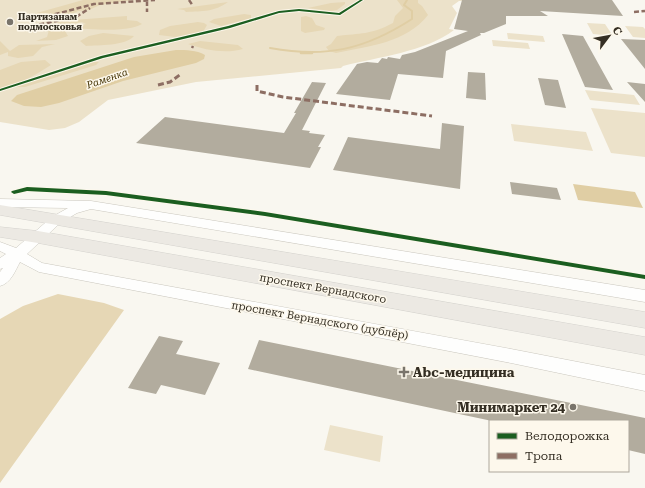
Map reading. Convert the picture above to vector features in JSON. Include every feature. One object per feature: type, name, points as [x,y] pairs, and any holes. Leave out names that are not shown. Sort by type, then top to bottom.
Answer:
[{"type":"main road","name":"проспект Вернадского","points":[[0,210],[645,320]]},
{"type":"main road","name":"проспект Вернадского","points":[[0,232],[38,236],[645,346]]},
{"type":"street","points":[[0,203],[92,205],[645,296]]},
{"type":"street","points":[[0,264],[17,254],[57,220],[78,208],[92,205]]},
{"type":"street","name":"проспект Вернадского (дублёр)","points":[[0,246],[39,267],[511,356],[645,383]]},
{"type":"street","points":[[0,281],[8,272],[17,254]]},
{"type":"shaded area","points":[[0,0],[469,1],[459,1],[452,6],[457,13],[449,29],[454,30],[429,44],[415,49],[343,66],[341,68],[196,82],[108,100],[79,122],[65,128],[49,130],[0,122]]},
{"type":"shaded area","points":[[83,0],[133,0],[100,5],[89,10],[78,11],[70,15],[19,18]]},
{"type":"shaded area","points":[[397,0],[418,0],[418,3],[428,15],[409,32],[386,42],[336,53],[329,51],[326,47],[331,44],[337,36],[372,32],[393,23],[395,16],[403,8]]},
{"type":"shaded area","points":[[228,2],[218,8],[208,10],[186,12],[184,10],[177,9]]},
{"type":"shaded area","points":[[345,2],[345,4],[337,10],[331,11],[308,8],[331,3]]},
{"type":"shaded area","points":[[244,14],[251,15],[251,18],[221,26],[209,22],[214,19]]},
{"type":"shaded area","points":[[127,16],[127,20],[137,21],[142,24],[127,29],[98,30],[73,28],[86,24],[82,22],[59,26],[57,22],[73,20]]},
{"type":"shaded area","points":[[306,16],[312,18],[316,25],[325,28],[324,30],[305,33],[301,31],[301,17]]},
{"type":"shaded area","points":[[198,22],[207,25],[203,32],[175,37],[159,35],[160,30],[170,26]]},
{"type":"shaded area","points":[[587,23],[605,24],[613,36],[593,34]]},
{"type":"shaded area","points":[[625,26],[643,27],[645,29],[645,38],[633,37]]},
{"type":"shaded area","points":[[49,30],[65,31],[68,36],[56,40],[36,41],[47,37]]},
{"type":"shaded area","points":[[103,33],[134,36],[125,42],[112,44],[86,46],[80,41],[89,36]]},
{"type":"shaded area","points":[[507,33],[543,36],[545,42],[508,39]]},
{"type":"shaded area","points":[[492,40],[528,43],[530,49],[493,46]]},
{"type":"shaded area","points":[[0,41],[10,51],[19,45],[55,44],[42,47],[33,56],[18,58],[8,56],[8,52],[0,55]]},
{"type":"shaded area","points":[[200,41],[238,45],[243,49],[215,51],[188,44]]},
{"type":"shaded area","points":[[45,60],[51,65],[33,76],[0,89],[0,70],[21,62]]},
{"type":"shaded area","points":[[91,62],[99,62],[96,65],[25,87],[14,87]]},
{"type":"shaded area","points":[[585,90],[634,95],[640,105],[590,100]]},
{"type":"shaded area","points":[[591,108],[645,113],[645,157],[611,153]]},
{"type":"shaded area","points":[[511,124],[586,132],[593,151],[514,141]]},
{"type":"shaded area","points":[[58,294],[104,303],[124,310],[0,483],[0,319],[23,306]]},
{"type":"shaded area","points":[[330,425],[383,436],[380,462],[324,450]]},
{"type":"water","points":[[176,50],[195,51],[205,55],[204,59],[196,63],[123,81],[59,103],[41,107],[24,106],[11,101],[17,95],[134,57]]},
{"type":"water","points":[[573,184],[635,192],[643,208],[578,200]]},
{"type":"building","points":[[462,0],[612,0],[623,16],[540,11],[548,16],[506,16],[506,24],[484,33],[480,33],[481,35],[446,51],[443,78],[398,74],[390,100],[336,94],[357,64],[367,62],[378,63],[382,58],[387,59],[388,57],[400,59],[402,55],[415,52],[468,31],[454,29]]},
{"type":"building","points":[[562,34],[583,36],[613,90],[585,87]]},
{"type":"building","points":[[621,39],[645,40],[645,69]]},
{"type":"building","points":[[468,72],[485,73],[486,100],[466,98]]},
{"type":"building","points":[[538,78],[558,80],[566,108],[545,105]]},
{"type":"building","points":[[312,82],[326,83],[302,130],[310,131],[309,133],[325,135],[318,147],[321,147],[310,168],[136,143],[165,117],[284,133]]},
{"type":"building","points":[[627,82],[645,84],[645,102]]},
{"type":"building","points":[[442,123],[464,126],[460,189],[333,170],[348,137],[440,149]]},
{"type":"building","points":[[510,182],[557,188],[561,200],[512,194]]},
{"type":"building","points":[[159,336],[183,341],[176,354],[220,363],[205,395],[161,385],[156,394],[128,388]]},
{"type":"building","points":[[259,340],[645,418],[645,454],[629,450],[629,420],[489,420],[248,369]]},
{"type":"waterway","name":"Раменка","points":[[270,48],[309,52],[344,49],[361,44],[394,30],[412,19],[412,11],[404,5],[407,0]]},
{"type":"waterway","name":"Раменка","points":[[301,53],[312,53]]},
{"type":"marked path","points":[[33,20],[94,4],[155,0]]},
{"type":"marked path","points":[[189,0],[193,6]]},
{"type":"marked path","points":[[147,1],[147,12]]},
{"type":"marked path","points":[[32,26],[76,17],[90,8]]},
{"type":"marked path","points":[[634,12],[645,11]]},
{"type":"marked path","points":[[158,85],[170,82],[181,74]]},
{"type":"marked path","points":[[257,85],[257,91],[283,97],[432,116]]},
{"type":"cycle path","points":[[0,90],[102,57],[229,27],[279,12],[299,10],[339,14],[362,0]]},
{"type":"cycle path","points":[[14,192],[27,189],[106,193],[265,214],[645,277]]},
{"type":"place","name":"Партизанам подмосковья","points":[[10,22]]},
{"type":"place","name":"Abc-медицина","points":[[404,372]]},
{"type":"place","name":"Минимаркет 24","points":[[573,407]]}]
